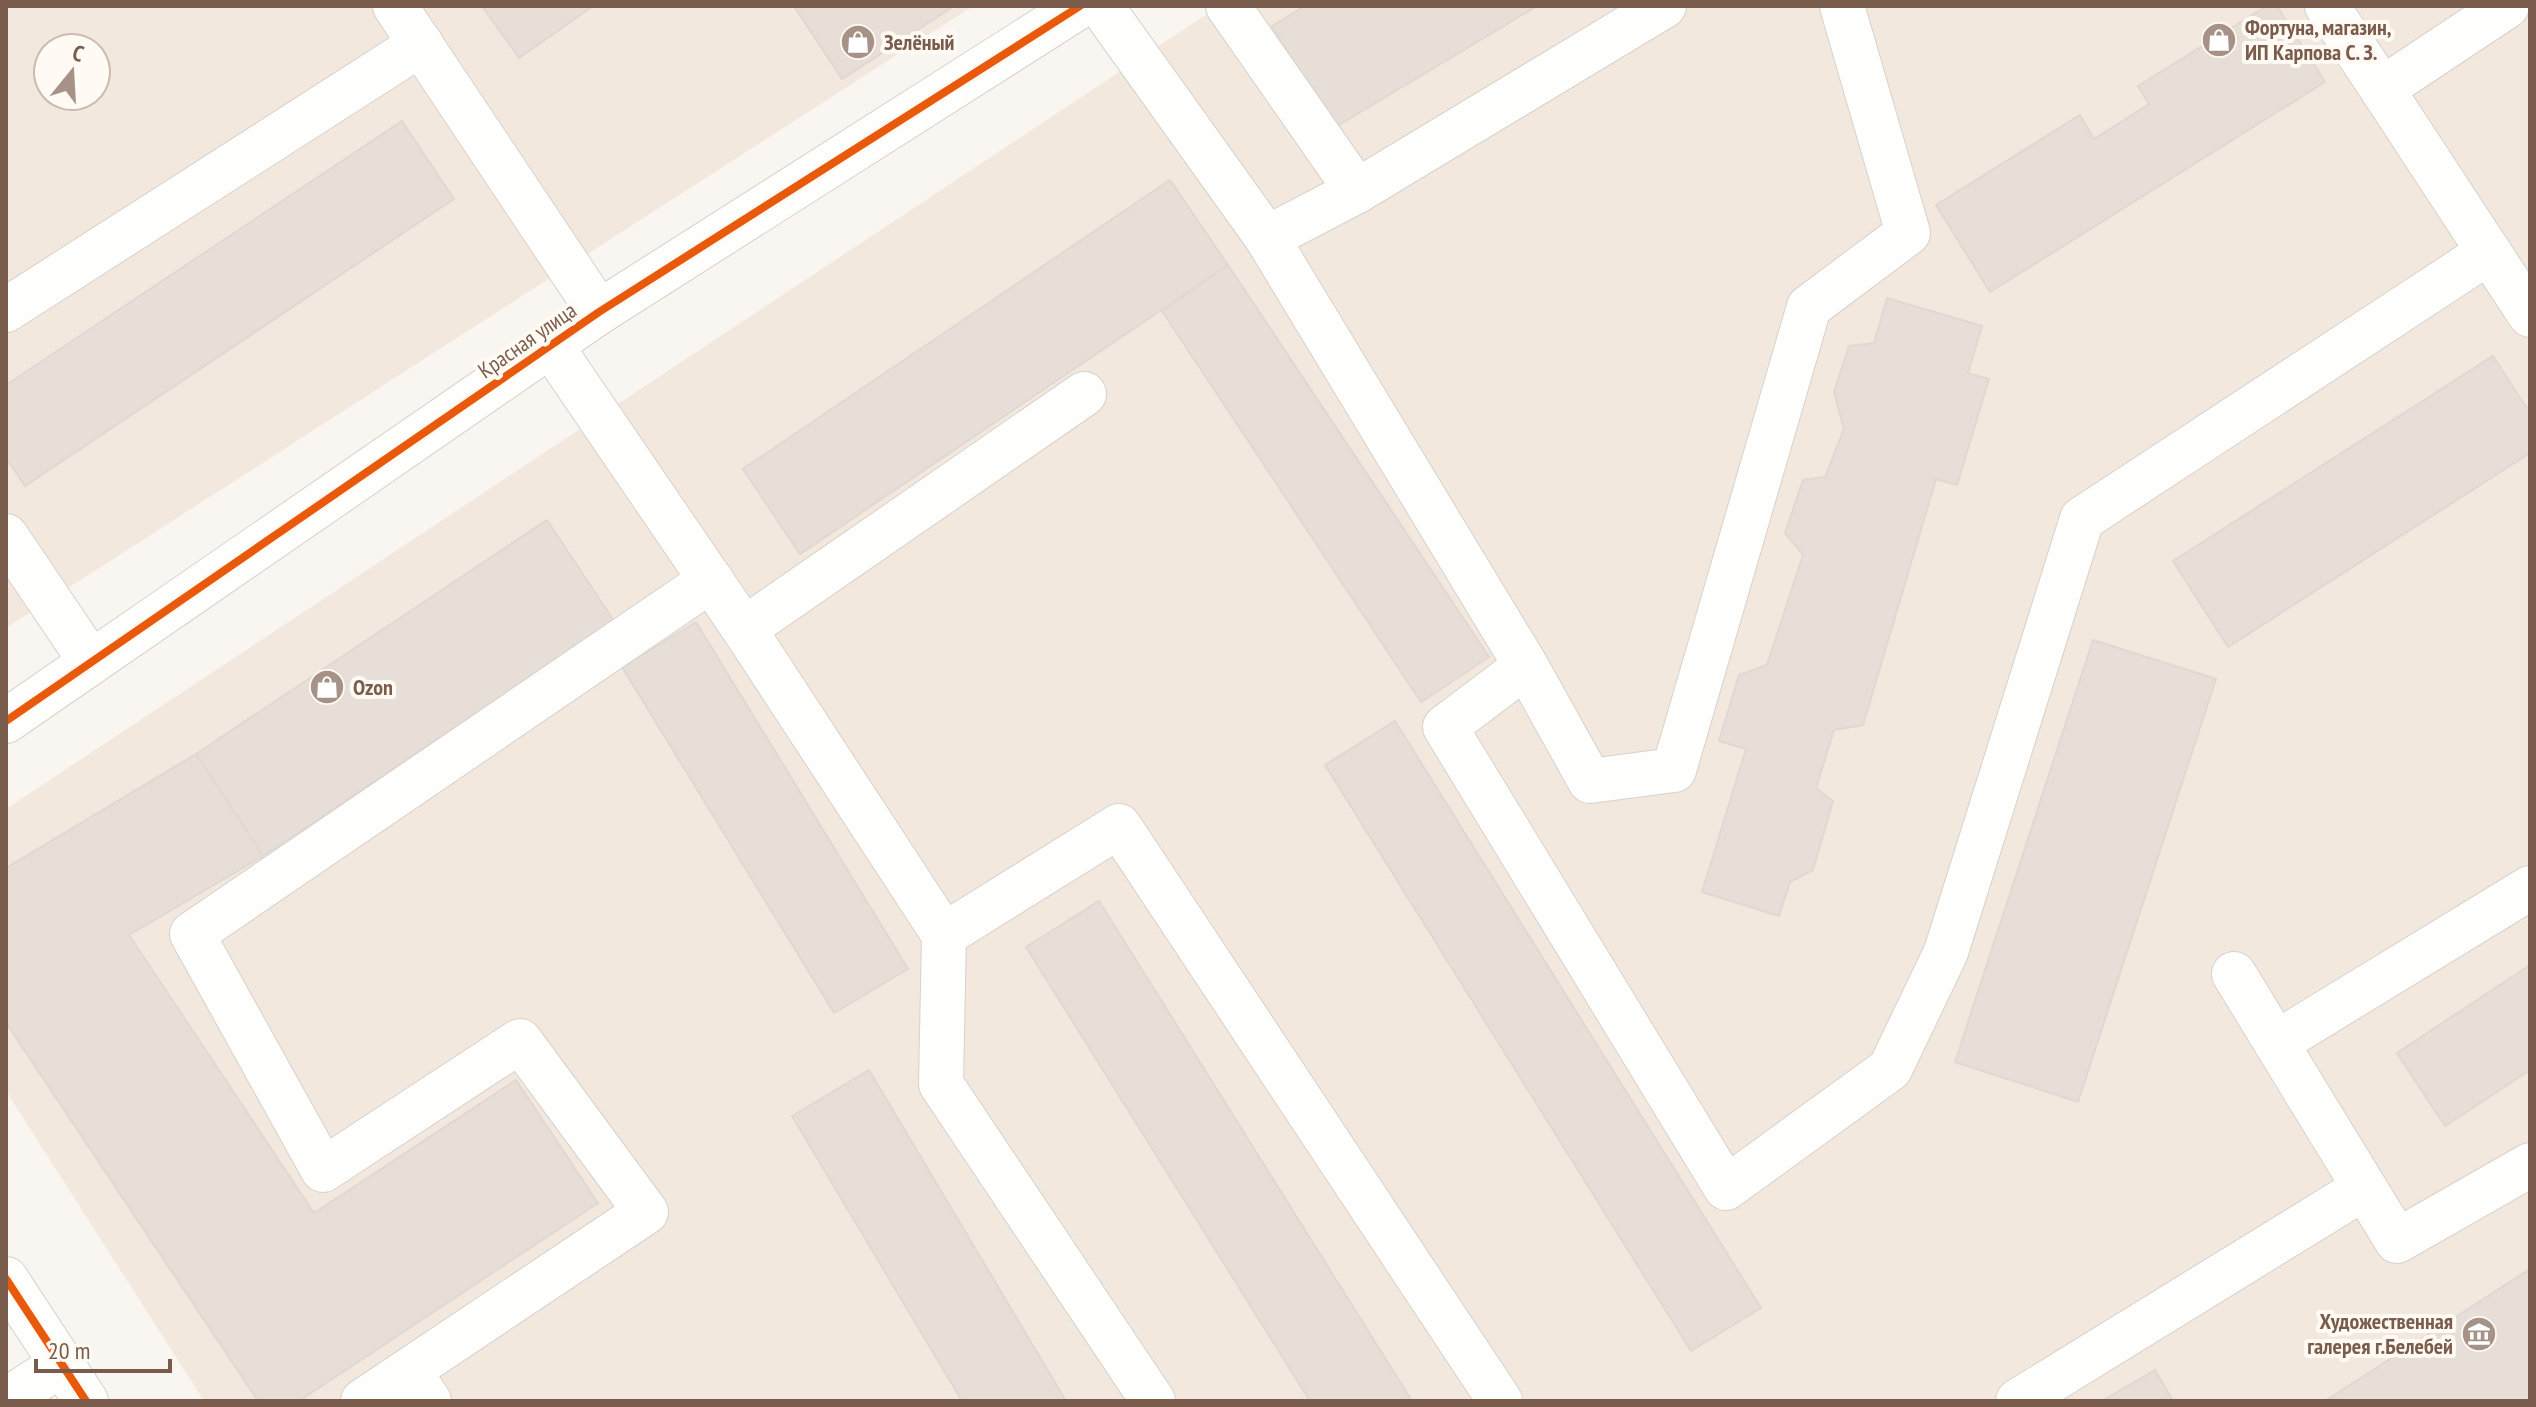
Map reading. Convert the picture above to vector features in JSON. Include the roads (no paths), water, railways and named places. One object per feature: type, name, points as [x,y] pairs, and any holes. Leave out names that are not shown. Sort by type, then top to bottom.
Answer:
[{"type":"street","points":[[395,6],[599,312]]},
{"type":"street","name":"Красная улица","points":[[6,721],[599,312],[1080,6]]},
{"type":"street","points":[[1101,6],[1267,238],[1526,666],[1590,781],[1674,770],[1809,307],[1908,233],[1842,6]]},
{"type":"street","points":[[1228,6],[1357,191]]},
{"type":"street","points":[[1267,238],[1357,191],[1664,6]]},
{"type":"street","points":[[2327,6],[2530,315]]},
{"type":"street","points":[[2382,89],[2507,6]]},
{"type":"street","points":[[6,310],[421,44]]},
{"type":"street","points":[[1526,666],[1445,727],[1726,1188],[1890,1069],[1946,952],[2082,519],[2489,252]]},
{"type":"street","points":[[551,346],[744,629],[944,935],[941,1084],[1153,1401]]},
{"type":"street","points":[[744,629],[1084,394]]},
{"type":"street","points":[[6,536],[26,592],[91,662]]},
{"type":"street","points":[[363,1401],[419,1386],[646,1212],[520,1041],[323,1170],[192,934],[711,580]]},
{"type":"street","points":[[944,935],[1119,826],[1500,1401]]},
{"type":"street","points":[[2276,1043],[2530,888]]},
{"type":"street","points":[[2234,974],[2397,1241],[2526,1175]]},
{"type":"street","points":[[2018,1401],[2364,1188]]},
{"type":"street","points":[[6,1279],[86,1401]]},
{"type":"street","points":[[6,1400],[62,1364]]},
{"type":"place","name":"Фортуна, магазин, ИП Карпова С. З.","points":[[2219,40]]},
{"type":"place","name":"Зелёный","points":[[858,42]]},
{"type":"place","name":"Ozon","points":[[327,687]]},
{"type":"place","name":"Художественная галерея г.Белебей","points":[[2479,1334]]}]
